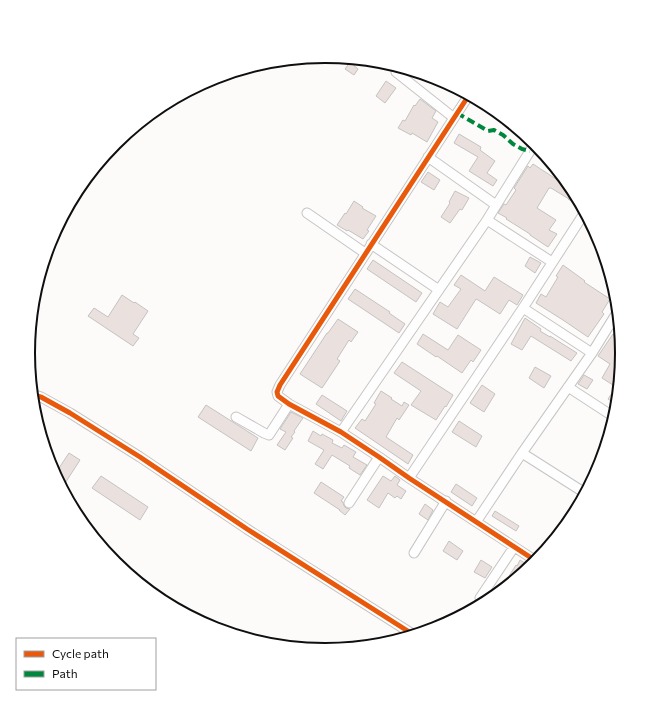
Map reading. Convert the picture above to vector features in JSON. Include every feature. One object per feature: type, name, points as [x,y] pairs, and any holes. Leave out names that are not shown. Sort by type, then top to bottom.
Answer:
[{"type":"street","points":[[396,72],[454,118]]},
{"type":"street","points":[[466,100],[280,385],[278,396],[289,404],[341,432],[530,557]]},
{"type":"street","points":[[341,432],[487,220],[531,149]]},
{"type":"street","points":[[428,157],[496,205]]},
{"type":"street","points":[[307,213],[365,253]]},
{"type":"street","points":[[409,478],[523,308],[581,217]]},
{"type":"street","points":[[487,220],[552,262]]},
{"type":"street","points":[[371,244],[439,290]]},
{"type":"street","points":[[523,308],[592,354]]},
{"type":"street","points":[[476,522],[568,387],[614,326]]},
{"type":"street","points":[[568,387],[608,413]]},
{"type":"street","points":[[38,396],[70,412],[247,529],[408,631]]},
{"type":"street","points":[[236,417],[269,435],[289,404]]},
{"type":"street","points":[[522,453],[580,490]]},
{"type":"street","points":[[349,503],[379,457]]},
{"type":"street","points":[[414,553],[446,501]]},
{"type":"street","points":[[480,598],[514,547]]},
{"type":"building","points":[[348,64],[353,64],[358,69],[354,75],[345,69]]},
{"type":"building","points":[[386,81],[396,88],[385,103],[376,96]]},
{"type":"building","points":[[420,99],[436,111],[432,118],[438,122],[427,142],[412,133],[411,135],[398,128],[403,120],[405,121],[414,105],[415,106]]},
{"type":"building","points":[[459,134],[481,147],[480,150],[495,161],[487,173],[497,180],[493,186],[469,171],[478,157],[454,143]]},
{"type":"building","points":[[533,164],[558,180],[572,201],[549,188],[537,208],[556,220],[549,230],[557,234],[548,247],[498,213],[504,204],[506,205],[516,190],[514,188],[528,166],[530,168]]},
{"type":"building","points":[[428,172],[440,180],[434,190],[421,182]]},
{"type":"building","points":[[455,191],[469,198],[462,210],[460,209],[450,223],[441,217],[450,203],[449,202]]},
{"type":"building","points":[[354,201],[363,207],[362,208],[376,216],[367,230],[369,231],[363,239],[337,225]]},
{"type":"building","points":[[530,257],[541,263],[535,273],[525,266]]},
{"type":"building","points":[[373,260],[422,293],[416,302],[367,269]]},
{"type":"building","points":[[563,265],[585,281],[584,282],[610,299],[602,312],[604,314],[588,337],[536,303],[541,294],[546,297],[558,277],[556,276]]},
{"type":"building","points":[[461,275],[485,291],[494,277],[523,295],[517,305],[509,300],[500,314],[476,299],[457,329],[433,314],[440,302],[448,307],[461,289],[454,285]]},
{"type":"building","points":[[355,289],[390,312],[389,313],[405,324],[399,333],[348,299]]},
{"type":"building","points":[[122,295],[148,311],[133,334],[139,338],[133,346],[88,316],[94,308],[108,317]]},
{"type":"building","points":[[525,318],[541,329],[540,331],[577,353],[571,361],[531,336],[522,350],[511,344]]},
{"type":"building","points":[[338,319],[358,332],[351,342],[349,340],[337,359],[340,361],[322,388],[300,374]]},
{"type":"building","points":[[423,334],[448,350],[458,335],[481,350],[473,362],[471,360],[462,373],[417,344]]},
{"type":"building","points":[[613,334],[615,353],[613,385],[602,378],[610,364],[598,356]]},
{"type":"building","points":[[402,362],[453,395],[436,420],[411,405],[421,391],[394,373]]},
{"type":"building","points":[[535,367],[551,376],[544,388],[529,378]]},
{"type":"building","points":[[584,375],[593,380],[587,389],[578,384]]},
{"type":"building","points":[[482,385],[495,394],[484,412],[470,403]]},
{"type":"building","points":[[381,391],[402,406],[404,402],[409,405],[399,420],[397,418],[386,437],[413,455],[408,464],[355,428],[362,419],[365,421],[376,404],[374,403]]},
{"type":"building","points":[[613,392],[611,401],[608,399]]},
{"type":"building","points":[[322,395],[347,411],[341,421],[316,404]]},
{"type":"building","points":[[206,405],[258,438],[251,451],[198,417]]},
{"type":"building","points":[[291,412],[303,418],[294,431],[295,432],[291,437],[293,438],[285,450],[277,445],[286,432],[280,429]]},
{"type":"building","points":[[459,421],[482,436],[476,447],[452,432]]},
{"type":"building","points":[[313,431],[321,436],[322,434],[333,440],[332,443],[342,448],[344,445],[356,452],[353,457],[367,465],[360,475],[349,468],[350,466],[332,455],[323,469],[315,464],[324,450],[308,441]]},
{"type":"building","points":[[69,453],[80,460],[66,482],[59,468]]},
{"type":"building","points":[[101,476],[148,507],[140,520],[92,488]]},
{"type":"building","points":[[383,476],[391,481],[395,476],[400,480],[397,485],[406,491],[401,499],[397,496],[395,498],[388,493],[379,508],[367,500]]},
{"type":"building","points":[[321,482],[344,497],[341,501],[346,508],[350,509],[345,515],[314,493]]},
{"type":"building","points":[[456,484],[477,498],[472,506],[451,492]]},
{"type":"building","points":[[425,504],[433,510],[428,520],[419,514]]},
{"type":"building","points":[[495,511],[519,526],[516,531],[492,516]]},
{"type":"building","points":[[449,541],[463,551],[457,560],[443,551]]},
{"type":"building","points":[[481,560],[492,567],[485,578],[474,572]]},
{"type":"building","points":[[520,560],[525,563],[509,576],[516,565],[517,566]]},
{"type":"marked path","points":[[457,113],[488,131],[494,130],[503,135],[513,144],[530,151]]},
{"type":"cycle path","points":[[466,100],[280,385],[277,392],[278,396],[289,404],[341,432],[531,557]]},
{"type":"cycle path","points":[[38,396],[70,413],[140,457],[247,529],[408,631]]}]
